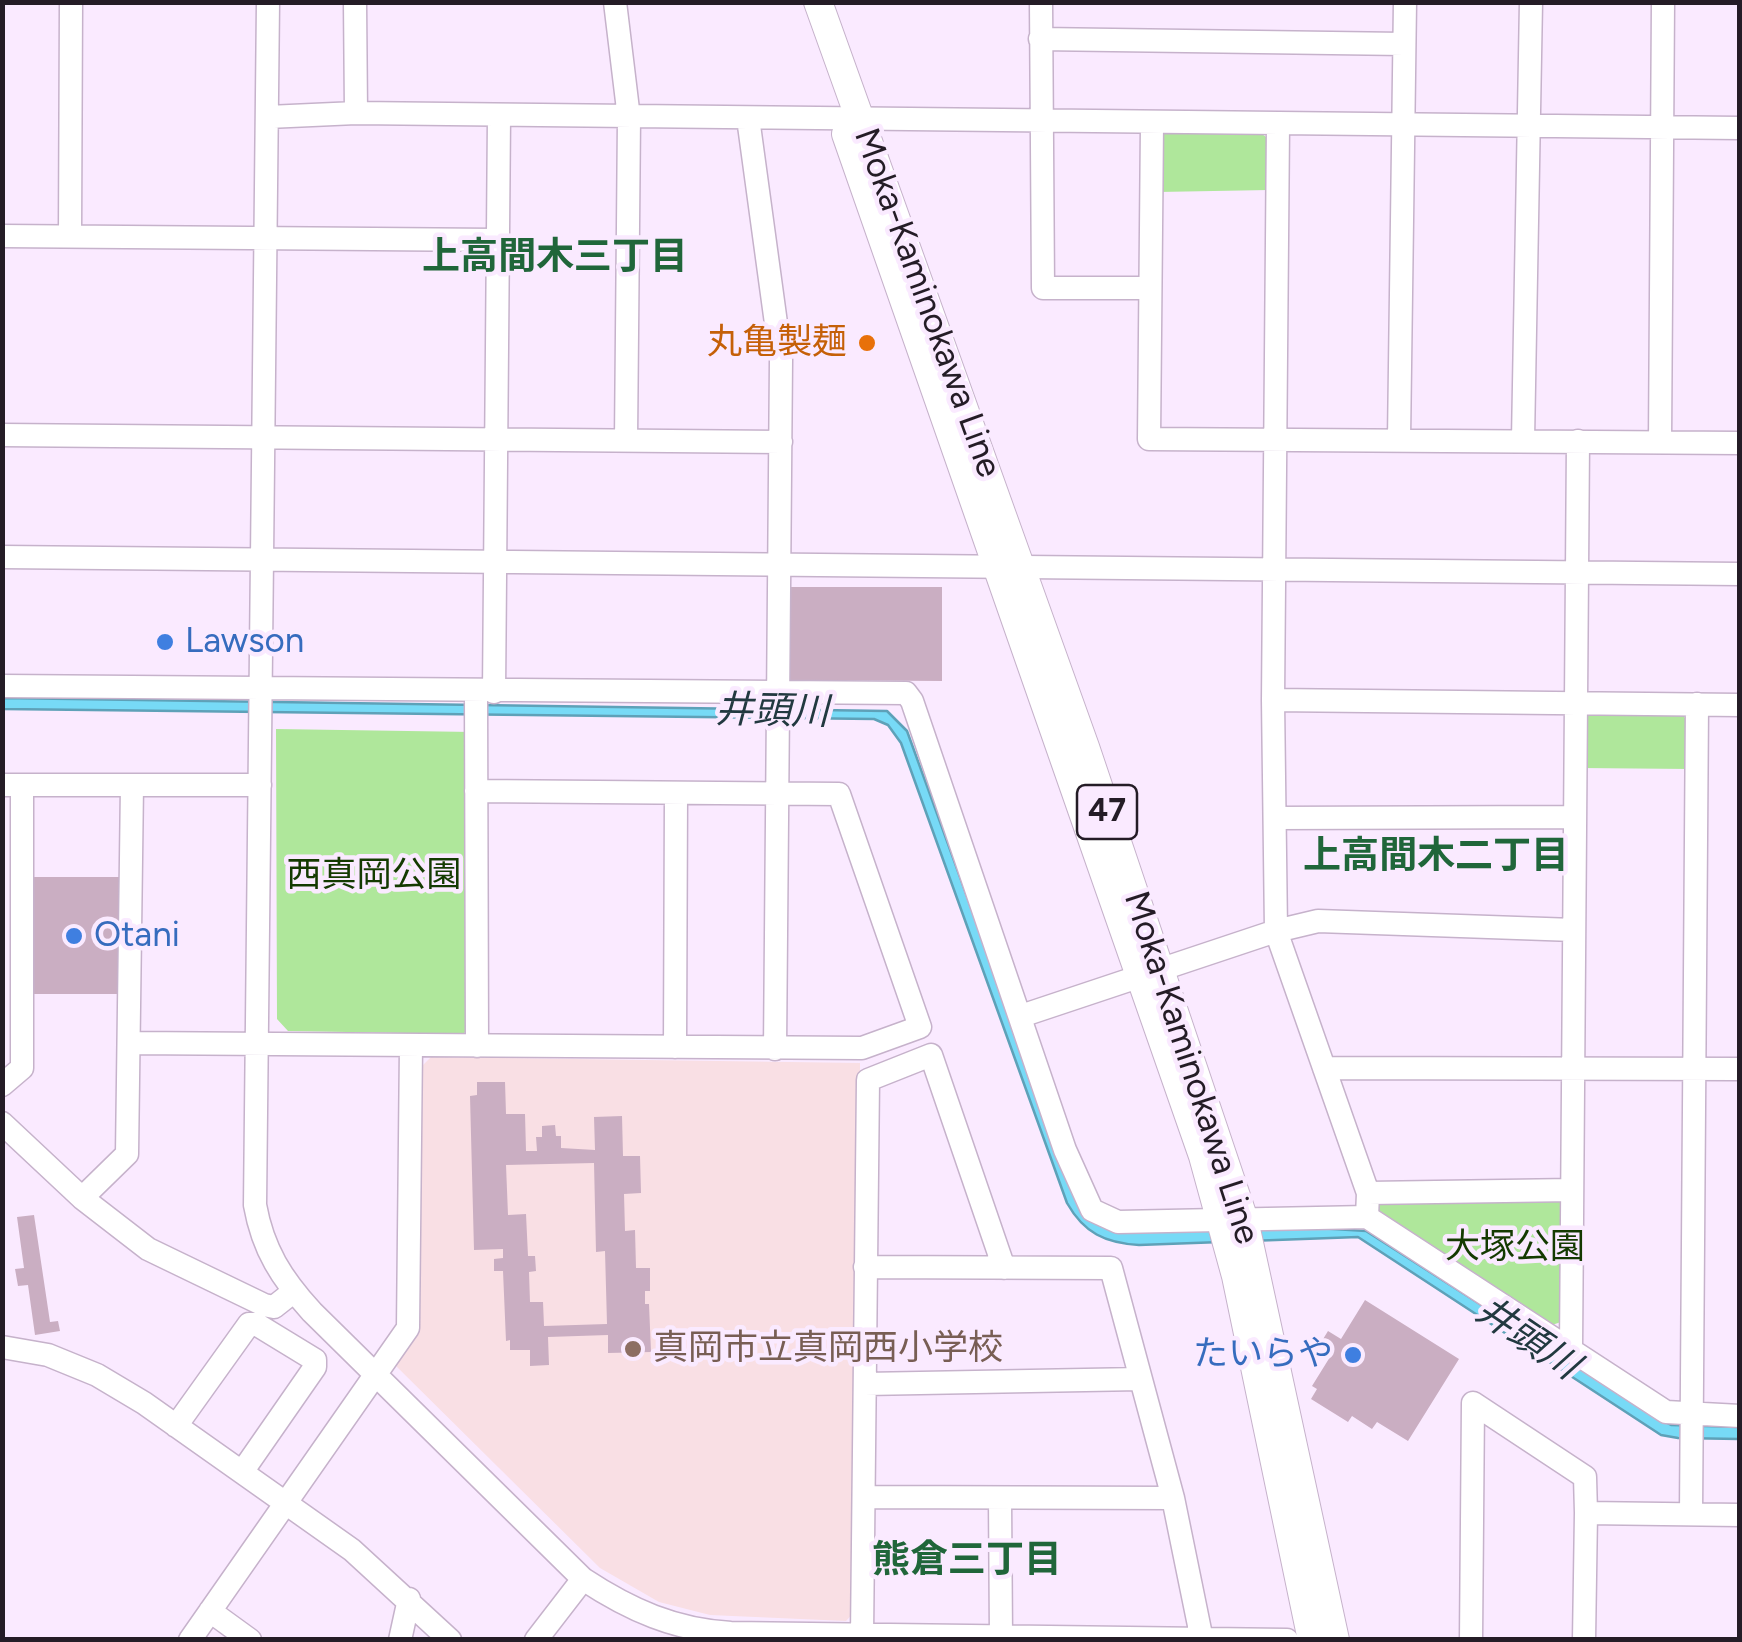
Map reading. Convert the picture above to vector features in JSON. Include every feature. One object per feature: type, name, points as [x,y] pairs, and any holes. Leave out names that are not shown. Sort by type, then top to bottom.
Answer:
[{"type":"main road","name":"Moka-Kaminokawa Line","points":[[799,2],[852,120]]},
{"type":"main road","name":"Moka-Kaminokawa Line","points":[[818,2],[852,120],[1151,971],[1232,1220],[1335,1640]]},
{"type":"main road","name":"Moka-Kaminokawa Line","points":[[1232,1220],[1256,1370],[1312,1640]]},
{"type":"street","points":[[70,236],[71,2]]},
{"type":"street","points":[[268,2],[255,1205],[271,1259],[294,1292],[583,1579],[649,1617],[731,1636],[1287,1640]]},
{"type":"street","points":[[355,2],[356,114]]},
{"type":"street","points":[[614,2],[629,118],[626,440]]},
{"type":"street","points":[[1040,2],[1043,288],[1150,288]]},
{"type":"street","points":[[1398,439],[1404,2]]},
{"type":"street","points":[[1523,440],[1531,2]]},
{"type":"street","points":[[1660,442],[1663,2]]},
{"type":"street","points":[[1040,39],[1404,44]]},
{"type":"street","points":[[268,118],[356,114],[1740,128]]},
{"type":"street","points":[[477,1046],[476,791],[493,561],[499,117]]},
{"type":"street","points":[[748,118],[781,360],[775,1048]]},
{"type":"street","points":[[1152,124],[1149,439],[1740,442]]},
{"type":"street","points":[[1278,124],[1273,700],[1276,931],[1368,1193],[1367,1218]]},
{"type":"street","points":[[2,236],[497,240]]},
{"type":"street","points":[[2,434],[781,442]]},
{"type":"street","points":[[1570,1348],[1578,441]]},
{"type":"street","points":[[2,558],[1740,574]]},
{"type":"street","points":[[2,686],[906,694],[912,700],[1065,1150],[1092,1210],[1118,1222],[1367,1218],[1666,1412],[1740,1416]]},
{"type":"street","points":[[1273,700],[1740,704]]},
{"type":"street","points":[[1691,1514],[1698,704]]},
{"type":"street","points":[[2,1085],[22,1068],[12,785],[260,785]]},
{"type":"street","points":[[82,1198],[128,1154],[132,785]]},
{"type":"street","points":[[129,1043],[862,1048],[920,1027],[839,794],[476,791]]},
{"type":"street","points":[[675,1048],[676,794]]},
{"type":"street","points":[[1275,818],[1575,817]]},
{"type":"street","points":[[1021,1016],[1276,931],[1318,921],[1574,930]]},
{"type":"street","points":[[190,1640],[408,1328],[410,1046]]},
{"type":"street","points":[[862,1636],[868,1080],[931,1056],[1004,1268]]},
{"type":"street","points":[[1324,1068],[1740,1070]]},
{"type":"street","points":[[2,1122],[82,1198],[148,1248],[245,1298],[274,1307],[294,1292]]},
{"type":"street","points":[[1368,1193],[1572,1190]]},
{"type":"street","points":[[865,1267],[1110,1268],[1173,1498],[1202,1639]]},
{"type":"street","points":[[176,1426],[248,1324],[256,1324],[315,1360],[316,1367],[242,1472]]},
{"type":"street","points":[[2,1347],[48,1356],[97,1375],[176,1426],[352,1550],[450,1640]]},
{"type":"street","points":[[864,1384],[1140,1379]]},
{"type":"street","points":[[1471,1640],[1473,1403],[1585,1478],[1584,1640]]},
{"type":"street","points":[[864,1497],[1173,1498]]},
{"type":"street","points":[[1000,1498],[1001,1638]]},
{"type":"street","points":[[1586,1513],[1740,1514]]},
{"type":"street","points":[[536,1640],[583,1579]]},
{"type":"street","points":[[400,1640],[408,1599]]},
{"type":"street","points":[[210,1611],[250,1640]]},
{"type":"shaded area","name":"真岡市立真岡西小学校","points":[[431,1057],[860,1063],[857,1609],[846,1621],[710,1615],[659,1602],[600,1568],[396,1366],[420,1332],[421,1067]]},
{"type":"green space","points":[[1259,132],[1269,139],[1269,190],[1158,192],[1159,139],[1165,133]]},
{"type":"green space","points":[[1592,709],[1681,712],[1689,724],[1690,769],[1581,768],[1582,718]]},
{"type":"green space","name":"西真岡公園","points":[[276,729],[473,732],[471,1027],[463,1034],[288,1031],[277,1019]]},
{"type":"green space","name":"大塚公園","points":[[1387,1199],[1557,1199],[1565,1208],[1561,1322],[1549,1326],[1383,1220],[1374,1207]]},
{"type":"water","name":"井頭川","points":[[3,698],[887,711],[907,731],[1077,1199],[1087,1214],[1366,1231],[1656,1417],[1671,1425],[1739,1427],[1739,1439],[1661,1435],[1358,1237],[1139,1245],[1106,1239],[1088,1229],[1067,1203],[901,743],[888,725],[874,719],[3,709]]},
{"type":"building","points":[[790,587],[942,587],[942,681],[790,680]]},
{"type":"building","name":"Otani","points":[[29,877],[119,877],[118,994],[30,994]]},
{"type":"building","points":[[477,1082],[505,1082],[506,1114],[525,1114],[526,1151],[537,1151],[536,1137],[542,1137],[542,1126],[555,1125],[556,1136],[561,1136],[561,1148],[595,1150],[594,1117],[622,1116],[623,1156],[640,1156],[641,1193],[624,1194],[625,1231],[635,1230],[636,1268],[650,1268],[650,1291],[645,1291],[645,1304],[649,1304],[651,1352],[608,1353],[608,1335],[548,1337],[549,1365],[530,1366],[530,1350],[510,1350],[510,1340],[506,1341],[503,1271],[494,1271],[494,1259],[503,1258],[503,1249],[474,1250],[470,1096],[477,1095]],"holes":[[[594,1163],[596,1252],[605,1251],[607,1324],[544,1326],[543,1302],[530,1302],[529,1272],[536,1271],[535,1256],[528,1256],[526,1214],[508,1215],[506,1165]]]},
{"type":"building","points":[[34,1215],[50,1322],[58,1321],[60,1331],[35,1335],[28,1285],[18,1286],[15,1269],[24,1268],[17,1217]]},
{"type":"building","points":[[1365,1300],[1459,1359],[1408,1441],[1377,1422],[1372,1429],[1352,1416],[1348,1422],[1311,1399],[1317,1389],[1312,1386],[1330,1357],[1317,1349],[1328,1331],[1341,1339]]},
{"type":"place","name":"丸亀製麺","points":[[867,343]]},
{"type":"place","name":"Lawson","points":[[165,642]]},
{"type":"place","name":"Otani","points":[[74,936]]},
{"type":"place","name":"真岡市立真岡西小学校","points":[[633,1349]]},
{"type":"place","name":"たいらや","points":[[1353,1355]]},
{"type":"district","name":"上高間木三丁目","points":[[555,258]]},
{"type":"district","name":"上高間木二丁目","points":[[1436,857]]},
{"type":"district","name":"熊倉三丁目","points":[[967,1561]]}]
